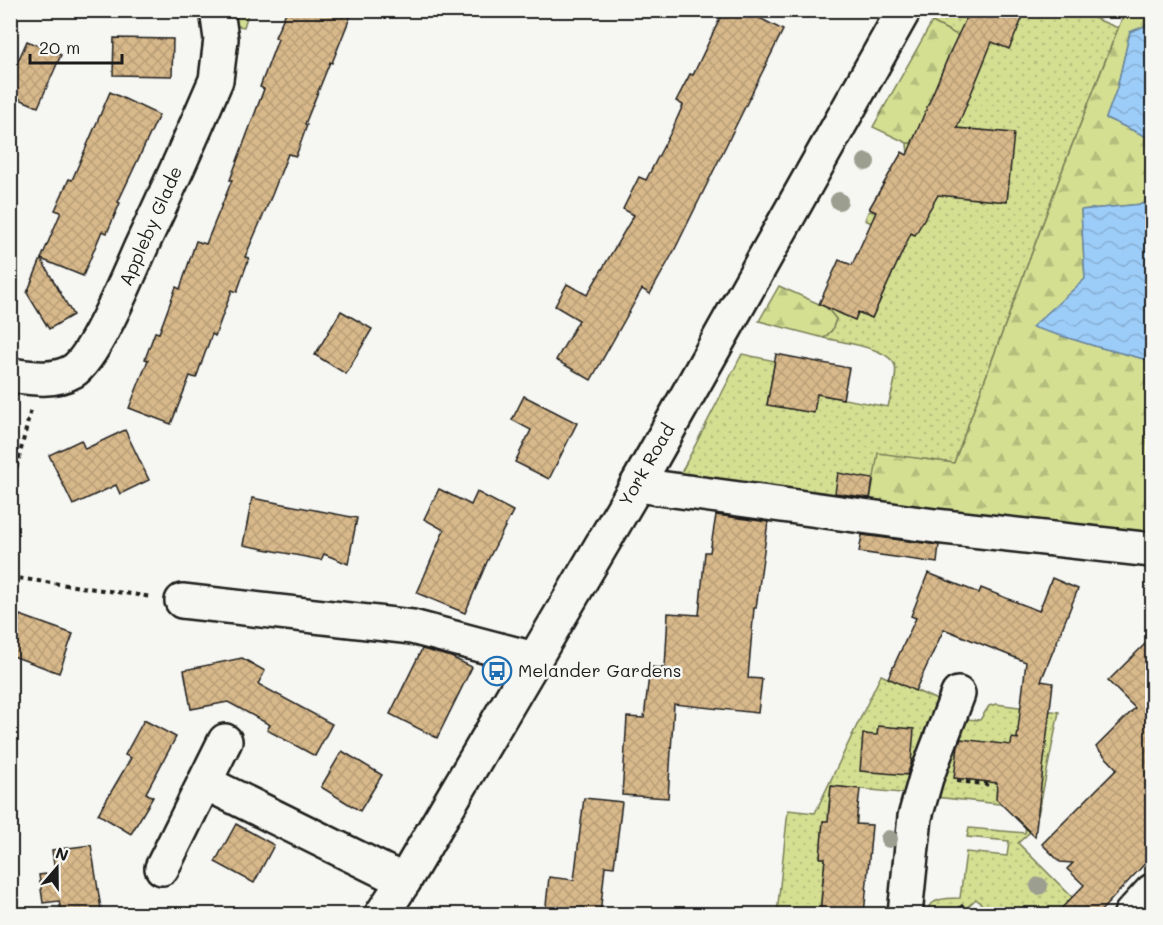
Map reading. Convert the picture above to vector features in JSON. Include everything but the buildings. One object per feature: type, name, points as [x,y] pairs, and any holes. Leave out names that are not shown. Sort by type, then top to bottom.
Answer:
[{"type":"street","name":"Appleby Glade","points":[[25,377],[62,375],[73,370],[83,362],[114,308],[216,80],[221,39],[217,10]]},
{"type":"street","name":"York Road","points":[[382,915],[636,485],[904,10]]},
{"type":"street","points":[[636,485],[935,526],[1152,550]]},
{"type":"street","points":[[182,601],[412,627],[534,659]]},
{"type":"street","points":[[905,915],[915,818],[926,778],[958,694]]},
{"type":"street","points":[[162,868],[225,741]]},
{"type":"street","points":[[206,783],[404,881]]},
{"type":"street","points":[[1131,915],[1152,891]]},
{"type":"path","points":[[10,494],[25,377]]},
{"type":"path","points":[[10,577],[182,601]]},
{"type":"path","points":[[953,915],[965,904]]},
{"type":"green space","points":[[1031,10],[1037,13],[1039,11],[1077,11],[1118,28],[1067,158],[954,463],[879,454],[869,508],[681,478],[681,473],[742,354],[775,361],[767,405],[813,413],[817,394],[888,407],[895,366],[891,360],[875,350],[824,338],[832,330],[836,319],[826,307],[855,320],[858,313],[872,318],[908,239],[865,220],[868,212],[873,211],[914,235],[938,195],[1007,202],[1010,166],[908,155],[907,143],[911,143],[917,132],[983,64],[951,50],[959,36],[932,22],[938,11]]},
{"type":"green space","points":[[228,11],[249,11],[244,27],[233,25]]},
{"type":"green space","points":[[1125,11],[1152,11],[1152,23],[1130,32],[1117,88],[1106,118],[1147,137],[1152,137],[1152,203],[1081,210],[1085,279],[1033,327],[1152,361],[1152,541],[869,508],[878,453],[954,463],[1067,158]]},
{"type":"green space","points":[[932,22],[959,36],[917,132],[911,143],[907,143],[873,127]]},
{"type":"green space","points":[[779,286],[826,307],[836,319],[832,330],[824,338],[759,321]]},
{"type":"green space","points":[[881,675],[946,704],[911,794],[831,786],[828,814],[857,817],[857,824],[823,821],[820,858],[825,858],[824,872],[852,878],[823,876],[820,914],[777,914],[788,810],[815,813]]},
{"type":"green space","points":[[996,704],[1059,712],[1038,815],[1029,833],[1018,843],[1089,914],[1033,914],[1028,910],[1024,914],[992,914],[976,899],[960,914],[925,914],[934,902],[960,898],[966,852],[1007,856],[1009,841],[967,837],[969,828],[1025,833],[1028,807],[935,797],[964,719],[980,720],[989,706]]},
{"type":"water","points":[[1152,23],[1152,137],[1147,137],[1106,118],[1117,88],[1130,32]]},
{"type":"water","points":[[1152,203],[1152,361],[1032,327],[1085,279],[1081,210]]},
{"type":"place","name":"Melander Gardens","points":[[497,671]]}]
